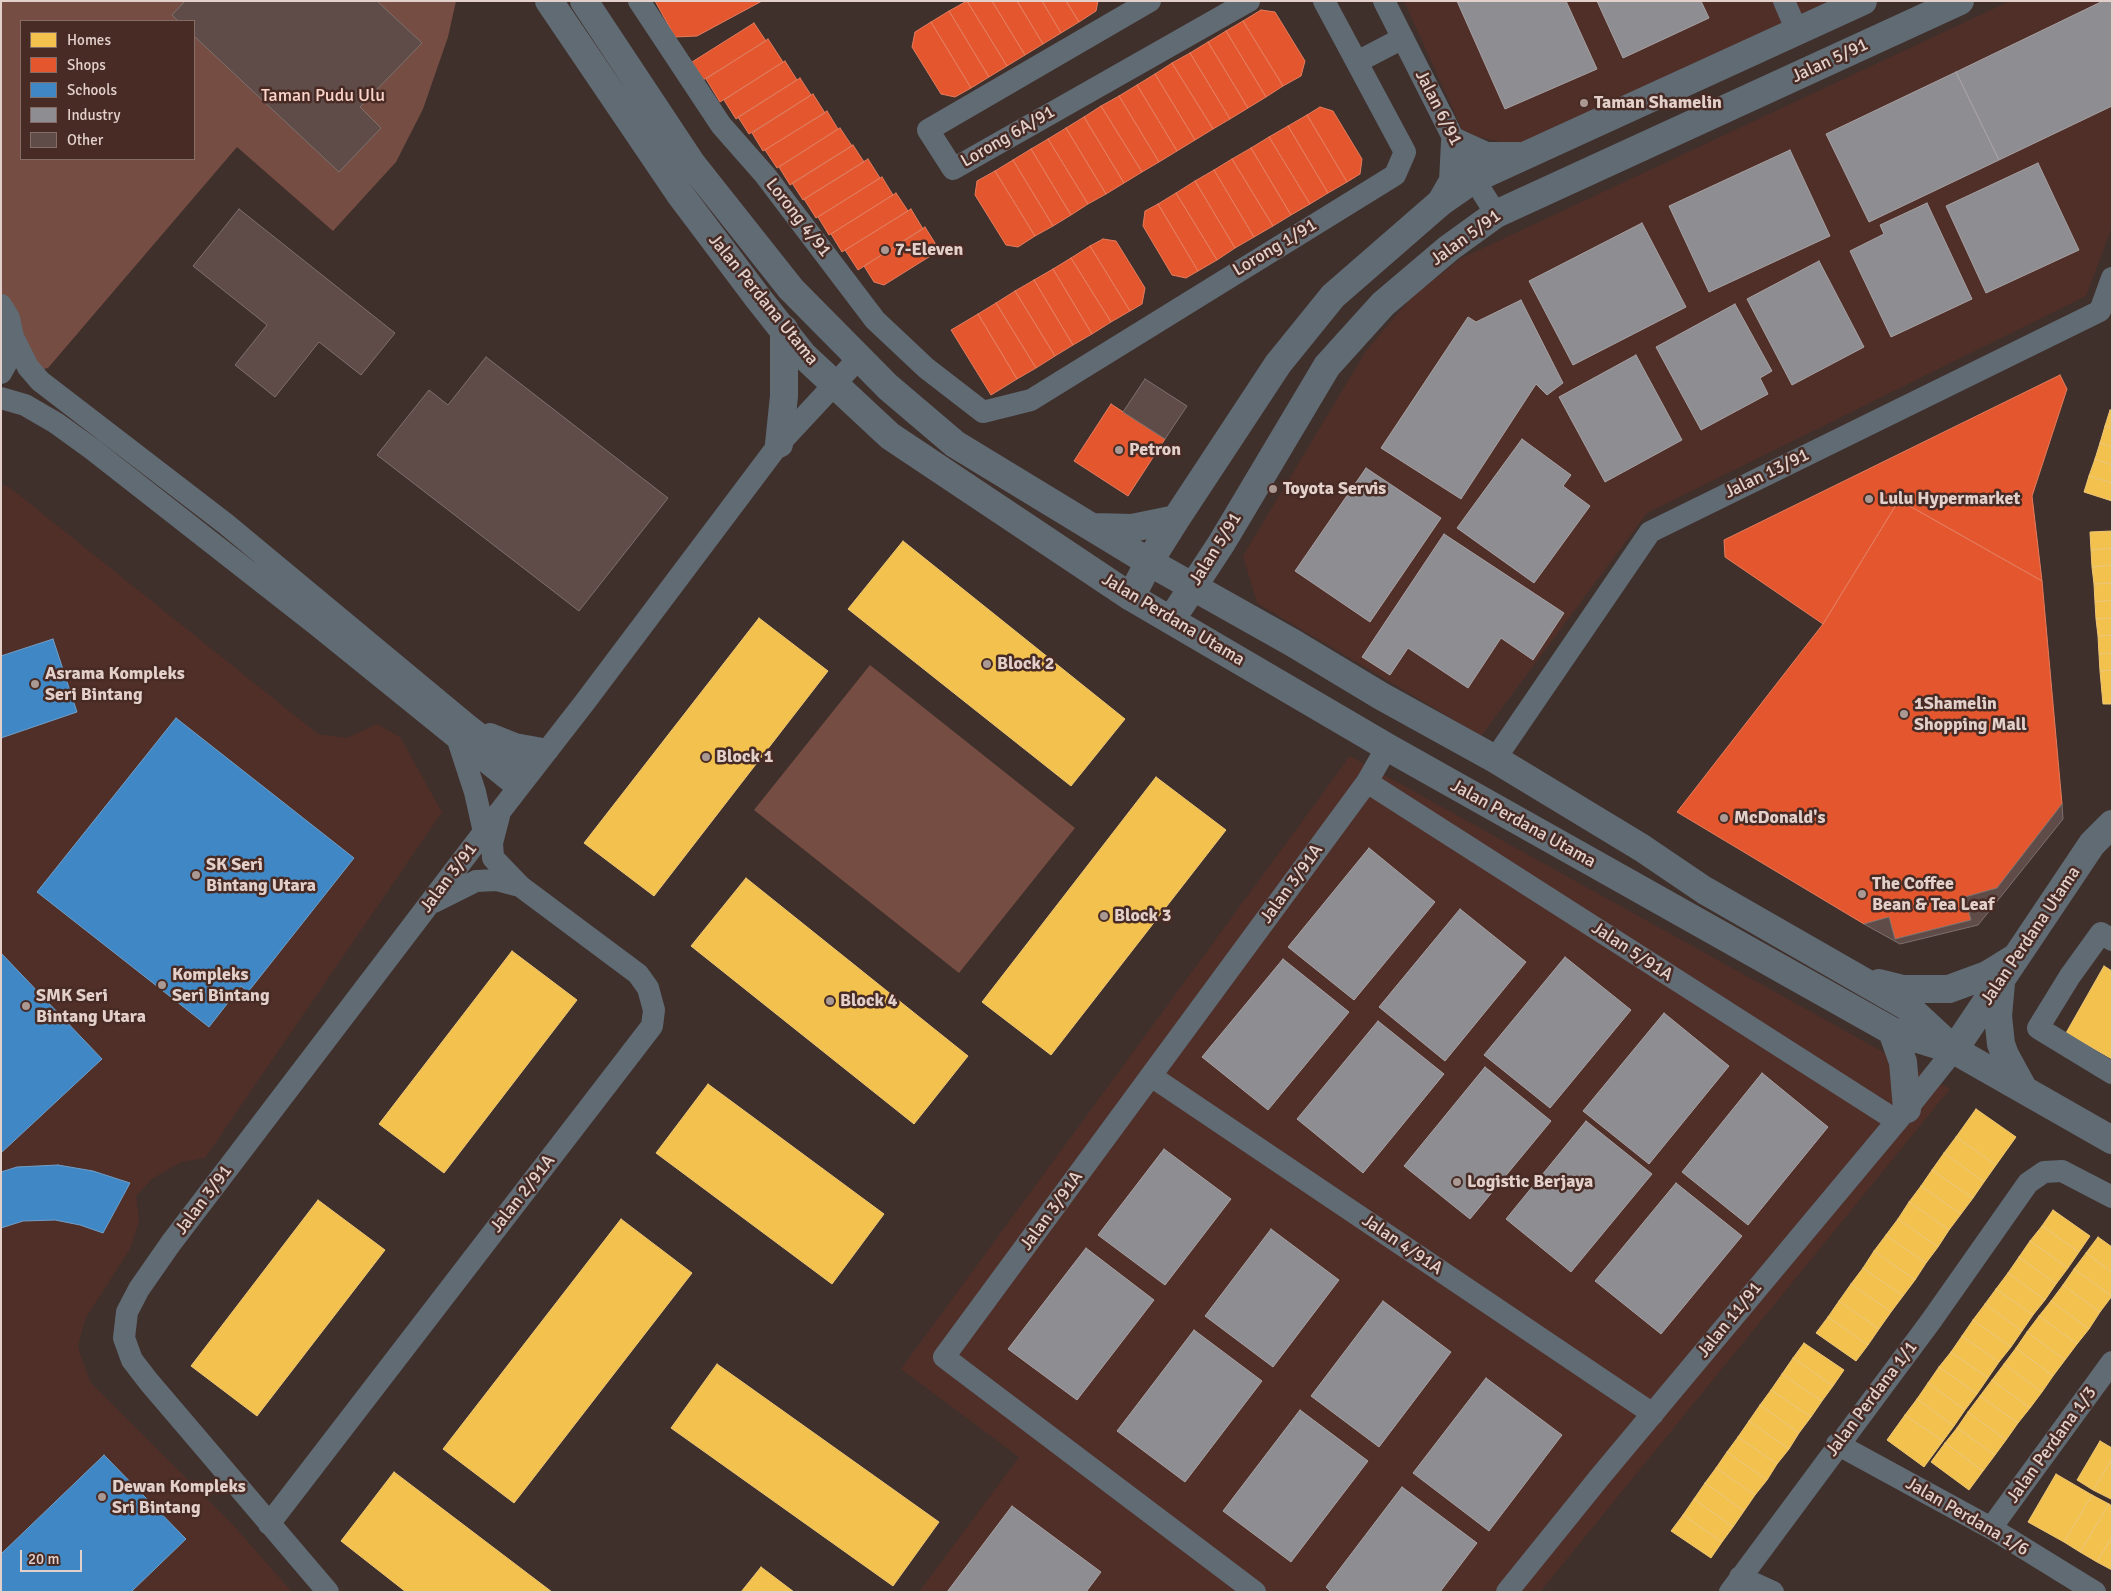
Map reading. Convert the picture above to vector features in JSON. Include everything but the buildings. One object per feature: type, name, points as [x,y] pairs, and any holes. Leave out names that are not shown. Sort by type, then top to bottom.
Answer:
[{"type":"street","name":"Jalan Perdana Utama","points":[[549,1],[679,193],[803,355],[890,436],[1131,597],[1387,748],[1892,1031],[1954,1050],[2112,1140]]},
{"type":"street","name":"Jalan Perdana Utama","points":[[584,1],[703,180],[791,289],[859,358],[955,444],[1150,562],[1381,696],[1495,759],[1642,848],[1704,890],[1908,1007],[1954,1050]]},
{"type":"street","name":"Lorong 4/91","points":[[639,1],[721,125],[765,175],[876,320],[926,368],[983,412]]},
{"type":"street","name":"Lorong 6A/91","points":[[1150,1],[928,130],[953,169],[1249,1]]},
{"type":"street","name":"Lorong 1/91","points":[[983,412],[1031,400],[1395,175],[1405,152],[1324,1]]},
{"type":"street","name":"Jalan 6/91","points":[[1384,1],[1474,179],[1496,214]]},
{"type":"street","points":[[1784,1],[1797,31]]},
{"type":"street","points":[[1131,597],[1176,519],[1278,364],[1333,296],[1441,202],[1474,179],[1863,1]]},
{"type":"street","name":"Jalan 5/91","points":[[1170,620],[1221,544],[1327,366],[1383,304],[1449,248],[1496,214],[1960,1]]},
{"type":"street","points":[[1357,62],[1403,38]]},
{"type":"street","points":[[1441,202],[1453,181],[1455,142],[1486,156],[1526,156]]},
{"type":"street","name":"Jalan 13/91","points":[[1495,759],[1650,532],[2100,311],[2112,278]]},
{"type":"street","points":[[1,305],[9,318],[13,337],[28,368],[40,381],[226,524],[463,732],[548,750]]},
{"type":"street","points":[[779,444],[784,396],[784,329]]},
{"type":"street","points":[[1,373],[11,355],[13,337]]},
{"type":"street","name":"Jalan 3/91","points":[[328,1592],[132,1360],[124,1338],[126,1312],[139,1289],[171,1243],[779,444],[859,358]]},
{"type":"street","points":[[1,398],[25,405],[56,423],[92,449],[318,626],[463,732],[524,780]]},
{"type":"street","points":[[1091,527],[1132,528],[1176,519]]},
{"type":"street","points":[[1221,544],[1218,568],[1233,609]]},
{"type":"street","points":[[1353,679],[1390,720],[1393,732],[1387,748]]},
{"type":"street","points":[[463,732],[474,792],[484,832]]},
{"type":"street","name":"Jalan 3/91A","points":[[1255,1592],[944,1357],[1367,782],[1387,748]]},
{"type":"street","name":"Jalan 5/91A","points":[[1367,782],[1902,1115]]},
{"type":"street","name":"Jalan 2/91A","points":[[269,1524],[652,1026],[654,1010],[648,988],[638,974],[520,886],[493,858],[492,843],[500,811]]},
{"type":"street","name":"Jalan Perdana Utama","points":[[1954,1050],[2092,844],[2112,824]]},
{"type":"street","name":"Jalan 2/91A","points":[[429,905],[476,881],[497,880],[520,886]]},
{"type":"street","points":[[2106,936],[2070,976],[2038,1028],[2112,1072]]},
{"type":"street","points":[[1860,978],[1903,989],[1949,989],[1987,975],[2016,957]]},
{"type":"street","points":[[2001,982],[1998,1016],[2001,1044],[2023,1088]]},
{"type":"street","points":[[1892,1031],[1903,1062],[1902,1115]]},
{"type":"street","name":"Jalan 11/91","points":[[1507,1592],[1599,1478],[1954,1050]]},
{"type":"street","name":"Jalan 4/91A","points":[[1151,1076],[1653,1414]]},
{"type":"street","name":"Jalan Perdana 1/1","points":[[1735,1585],[1837,1444],[1931,1321],[2028,1183],[2044,1172],[2062,1171],[2112,1197]]},
{"type":"street","name":"Jalan Perdana 1/3","points":[[1991,1528],[2104,1388],[2112,1362]]},
{"type":"street","name":"Jalan Perdana 1/6","points":[[1837,1444],[1991,1528],[2096,1592]]},
{"type":"street","points":[[1735,1585],[1773,1592]]},
{"type":"shaded area","points":[[1404,1],[1829,1],[1521,146],[1464,134]]},
{"type":"shaded area","points":[[2010,1],[2112,1],[2112,227],[2086,296],[1647,513],[1481,736],[1257,603],[1243,556],[1366,351],[1411,298],[1460,259]]},
{"type":"shaded area","name":"Kompleks Seri Bintang","points":[[1,485],[8,486],[318,734],[347,738],[377,724],[400,737],[442,812],[205,1158],[181,1162],[152,1179],[136,1196],[139,1221],[130,1249],[85,1319],[78,1347],[90,1382],[234,1526],[292,1592],[1,1592]]},
{"type":"shaded area","points":[[1350,756],[1950,1089],[1540,1592],[919,1592],[1019,1457],[901,1369]]},
{"type":"green space","name":"Taman Pudu Ulu","points":[[1,1],[456,1],[448,37],[423,109],[396,162],[333,231],[237,147],[48,368],[39,370],[1,294]]},
{"type":"green space","points":[[870,665],[1075,828],[959,973],[754,810]]},
{"type":"place","name":"Taman Shamelin","points":[[1584,103]]},
{"type":"place","name":"7-Eleven","points":[[885,250]]},
{"type":"place","name":"Petron","points":[[1119,450]]},
{"type":"place","name":"Toyota Servis","points":[[1273,489]]},
{"type":"place","name":"Lulu Hypermarket","points":[[1869,499]]},
{"type":"place","name":"Block 2","points":[[987,664]]},
{"type":"place","name":"Asrama Kompleks Seri Bintang","points":[[35,684]]},
{"type":"place","name":"1Shamelin Shopping Mall","points":[[1904,714]]},
{"type":"place","name":"Block 1","points":[[706,757]]},
{"type":"place","name":"McDonald's","points":[[1724,818]]},
{"type":"place","name":"SK Seri Bintang Utara","points":[[196,875]]},
{"type":"place","name":"The Coffee Bean & Tea Leaf","points":[[1862,894]]},
{"type":"place","name":"Block 3","points":[[1104,916]]},
{"type":"place","name":"Kompleks Seri Bintang","points":[[162,985]]},
{"type":"place","name":"Block 4","points":[[830,1001]]},
{"type":"place","name":"SMK Seri Bintang Utara","points":[[26,1006]]},
{"type":"place","name":"Logistic Berjaya","points":[[1457,1182]]},
{"type":"place","name":"Dewan Kompleks Sri Bintang","points":[[102,1497]]}]
